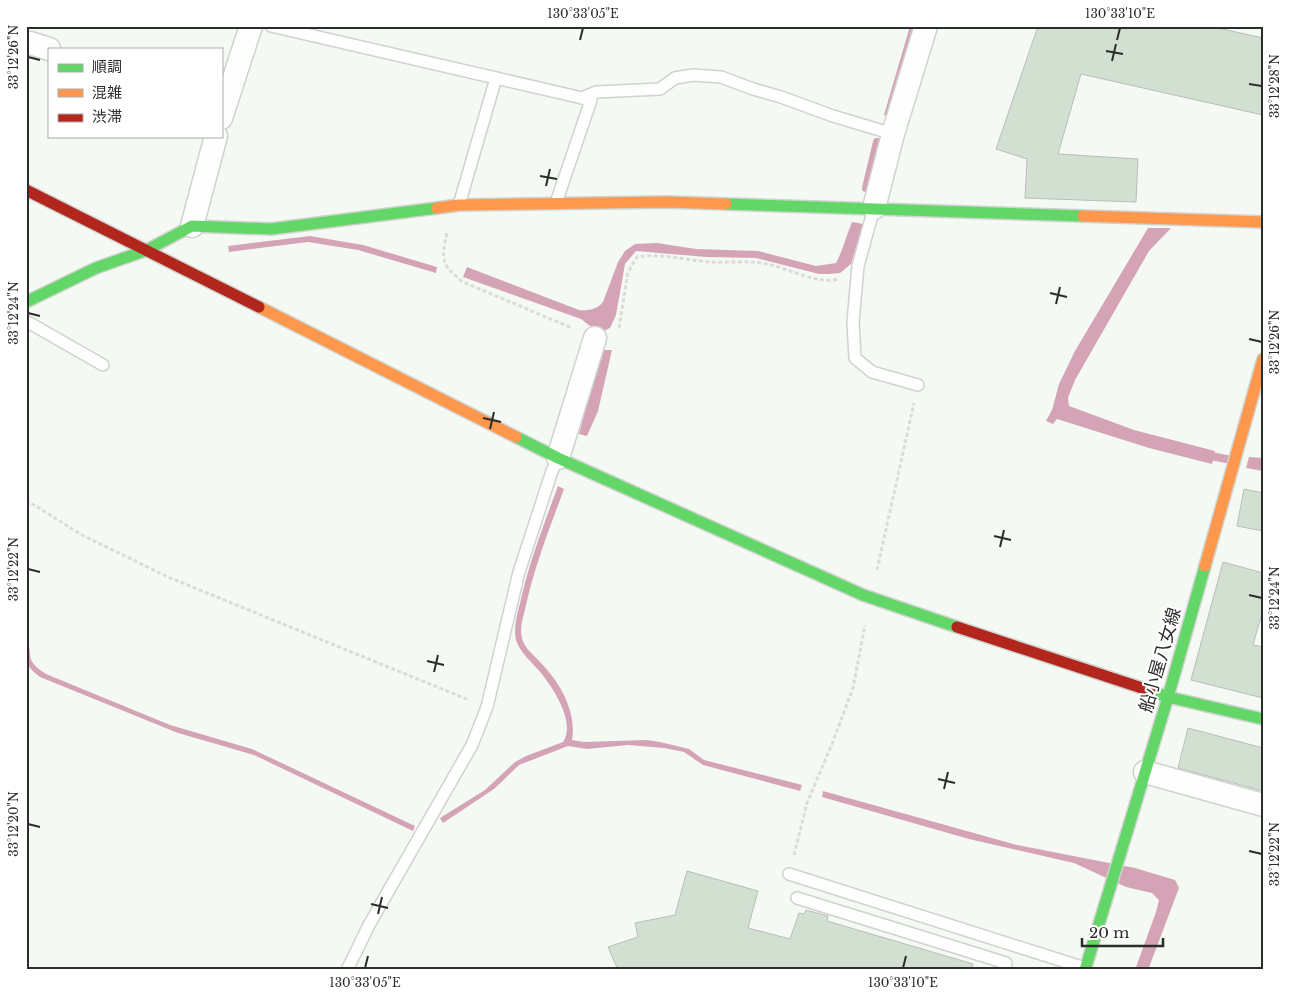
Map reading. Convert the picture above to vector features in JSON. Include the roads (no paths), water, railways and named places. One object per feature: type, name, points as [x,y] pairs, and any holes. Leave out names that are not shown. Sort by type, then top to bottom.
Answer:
[{"type":"street","points":[[223,106],[251,26]]},
{"type":"street","points":[[874,208],[893,134],[926,26]]},
{"type":"street","points":[[192,226],[215,138]]},
{"type":"street","points":[[26,190],[558,458],[871,598],[1168,697],[1263,719]]},
{"type":"street","points":[[26,302],[96,268],[147,250],[192,226],[271,229],[457,205],[666,202],[1263,222]]},
{"type":"street","points":[[558,458],[596,338]]},
{"type":"street","name":"船小屋八女線","points":[[1085,969],[1168,697],[1263,359]]},
{"type":"street","points":[[1145,772],[1263,805]]},
{"type":"lane","points":[[271,26],[592,100],[556,204]]},
{"type":"lane","points":[[582,98],[596,92],[660,89],[675,78],[693,75],[721,77],[753,89],[781,96],[833,116],[893,134]]},
{"type":"lane","points":[[457,205],[496,78]]},
{"type":"lane","points":[[874,208],[858,271],[853,322],[855,358],[872,372],[918,385]]},
{"type":"lane","points":[[26,321],[103,365]]},
{"type":"lane","points":[[347,970],[369,925],[472,745],[487,707],[519,572],[558,458]]},
{"type":"lane","points":[[789,874],[1085,969]]},
{"type":"lane","points":[[797,898],[1006,963],[1004,970]]},
{"type":"waterway","points":[[866,188],[877,142]]},
{"type":"waterway","points":[[1206,455],[1231,460]]}]
